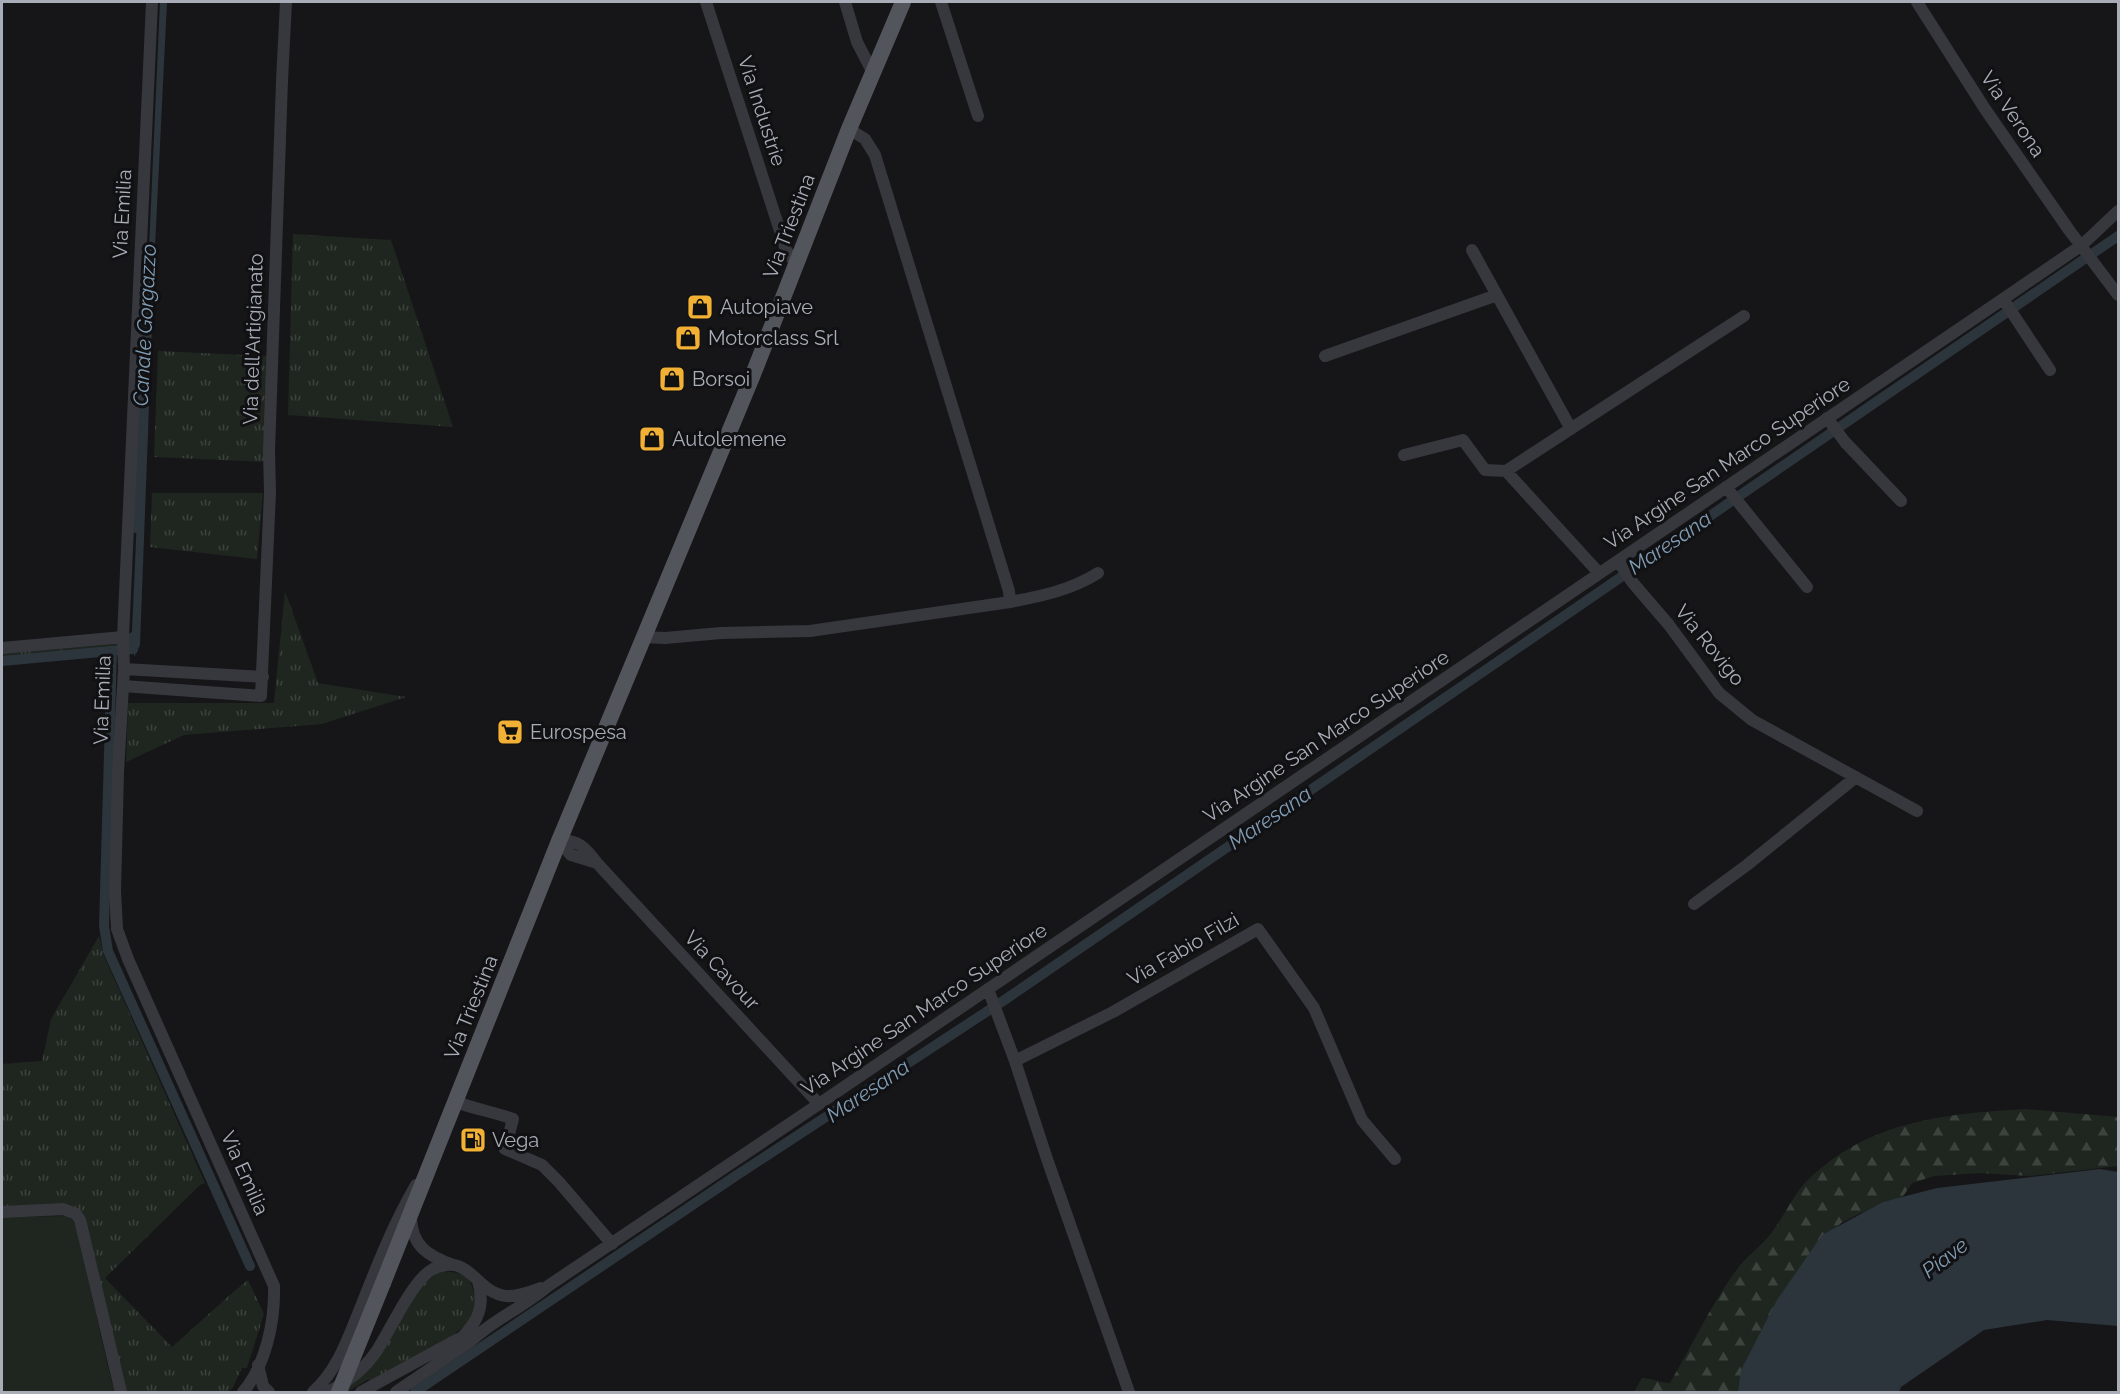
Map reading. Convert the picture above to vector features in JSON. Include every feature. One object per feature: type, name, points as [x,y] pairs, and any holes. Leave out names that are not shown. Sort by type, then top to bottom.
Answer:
[{"type":"main road","name":"Via Triestina","points":[[339,1392],[559,841],[903,2]]},
{"type":"street","name":"Via Emilia","points":[[152,2],[118,772],[115,891],[117,929],[128,960],[274,1286],[274,1305],[269,1336],[251,1381],[243,1392]]},
{"type":"street","name":"Via dell'Artigianato","points":[[263,677],[270,492],[269,427],[286,2]]},
{"type":"street","name":"Via Industrie","points":[[706,2],[786,250],[796,264]]},
{"type":"street","points":[[845,2],[857,42],[873,73]]},
{"type":"street","points":[[940,2],[978,117]]},
{"type":"street","name":"Via Verona","points":[[1917,2],[1984,109],[2118,295]]},
{"type":"street","points":[[849,129],[865,139],[875,155],[1010,602]]},
{"type":"street","name":"Via Argine San Marco Superiore","points":[[548,1286],[989,992],[1599,573],[1619,564],[2005,302],[2084,247],[2118,211]]},
{"type":"street","points":[[1472,250],[1571,429]]},
{"type":"street","points":[[1325,356],[1497,295]]},
{"type":"street","points":[[2005,302],[2050,370]]},
{"type":"street","points":[[1404,455],[1463,440],[1485,470],[1506,471],[1744,316]]},
{"type":"street","points":[[1829,421],[1845,442],[1901,501]]},
{"type":"street","points":[[1506,471],[1599,573]]},
{"type":"street","points":[[1727,489],[1807,587]]},
{"type":"street","name":"Via Rovigo","points":[[1619,564],[1719,693],[1752,720],[1917,811]]},
{"type":"street","points":[[644,637],[810,631],[1010,602],[1063,590],[1081,584],[1098,573]]},
{"type":"street","points":[[2,648],[123,646]]},
{"type":"street","points":[[123,686],[261,696],[263,677],[124,669]]},
{"type":"street","points":[[1694,904],[1747,865],[1856,777]]},
{"type":"street","name":"Via Cavour","points":[[559,841],[572,855],[597,863],[819,1104]]},
{"type":"street","name":"Via Fabio Filzi","points":[[1015,1061],[1113,1012],[1258,929],[1314,1008],[1362,1120],[1395,1159]]},
{"type":"street","points":[[989,992],[1129,1392]]},
{"type":"street","points":[[456,1101],[477,1110],[491,1110],[513,1119],[505,1149],[542,1165],[612,1244]]},
{"type":"street","points":[[313,1392],[323,1383],[338,1361],[399,1214],[440,1143]]},
{"type":"street","points":[[2,1212],[63,1209],[76,1214],[80,1220],[121,1392]]},
{"type":"street","points":[[411,1216],[412,1234],[420,1247],[440,1260],[466,1269],[487,1289],[505,1296],[517,1296],[548,1286]]},
{"type":"street","points":[[327,1392],[355,1375],[370,1359],[386,1337],[421,1277],[434,1269],[454,1265]]},
{"type":"street","points":[[388,1392],[448,1351],[466,1335],[475,1321],[482,1302],[478,1281]]},
{"type":"street","points":[[361,1392],[534,1298],[548,1286]]},
{"type":"street","points":[[396,1392],[471,1341],[466,1335]]},
{"type":"street","points":[[258,1365],[263,1386],[269,1392]]},
{"type":"green space","points":[[293,234],[391,240],[453,427],[288,415]]},
{"type":"green space","points":[[158,351],[268,356],[268,462],[154,457]]},
{"type":"green space","points":[[152,493],[263,493],[257,559],[150,547]]},
{"type":"green space","points":[[285,591],[318,683],[406,697],[322,724],[184,735],[126,762],[128,703],[274,703]]},
{"type":"green space","points":[[110,643],[124,644],[124,647],[2,658],[2,652]]},
{"type":"green space","points":[[99,936],[104,956],[205,1183],[200,1185],[105,1278],[172,1347],[248,1280],[264,1314],[247,1368],[242,1368],[232,1389],[226,1392],[114,1392],[78,1220],[68,1215],[2,1217],[2,1064],[42,1061],[51,1019]]},
{"type":"green space","points":[[2025,1109],[2118,1117],[2118,1166],[2030,1176],[1980,1173],[1934,1176],[1912,1183],[1902,1198],[1884,1209],[1861,1213],[1841,1223],[1822,1241],[1747,1392],[1634,1392],[1642,1378],[1670,1383],[1709,1312],[1735,1272],[1772,1232],[1805,1183],[1829,1162],[1854,1146],[1907,1125],[1935,1118]]},
{"type":"green space","points":[[66,1216],[75,1224],[114,1392],[2,1392],[2,1217]]},
{"type":"green space","points":[[440,1271],[463,1275],[473,1288],[477,1305],[466,1325],[446,1340],[347,1392],[347,1387],[417,1289]]},
{"type":"water","points":[[160,2],[167,2],[140,645],[134,657],[134,653],[131,653]]},
{"type":"water","name":"Piave","points":[[2100,1169],[2118,1172],[2118,1326],[2047,1320],[1984,1330],[1901,1387],[1899,1392],[1738,1392],[1741,1370],[1777,1300],[1822,1235],[1883,1202],[1937,1188]]},
{"type":"waterway","name":"Maresana","points":[[415,1392],[734,1177],[1006,999],[2118,236]]},
{"type":"waterway","name":"Canale Gorgazzo","points":[[136,528],[141,366],[147,268]]},
{"type":"waterway","points":[[2,661],[133,649],[133,637]]},
{"type":"waterway","points":[[112,651],[104,926],[108,951],[250,1266]]},
{"type":"place","name":"Autopiave","points":[[700,307]]},
{"type":"place","name":"Motorclass Srl","points":[[688,338]]},
{"type":"place","name":"Borsoi","points":[[672,379]]},
{"type":"place","name":"Autolemene","points":[[652,439]]},
{"type":"place","name":"Eurospesa","points":[[510,732]]},
{"type":"place","name":"Vega","points":[[473,1140]]}]
